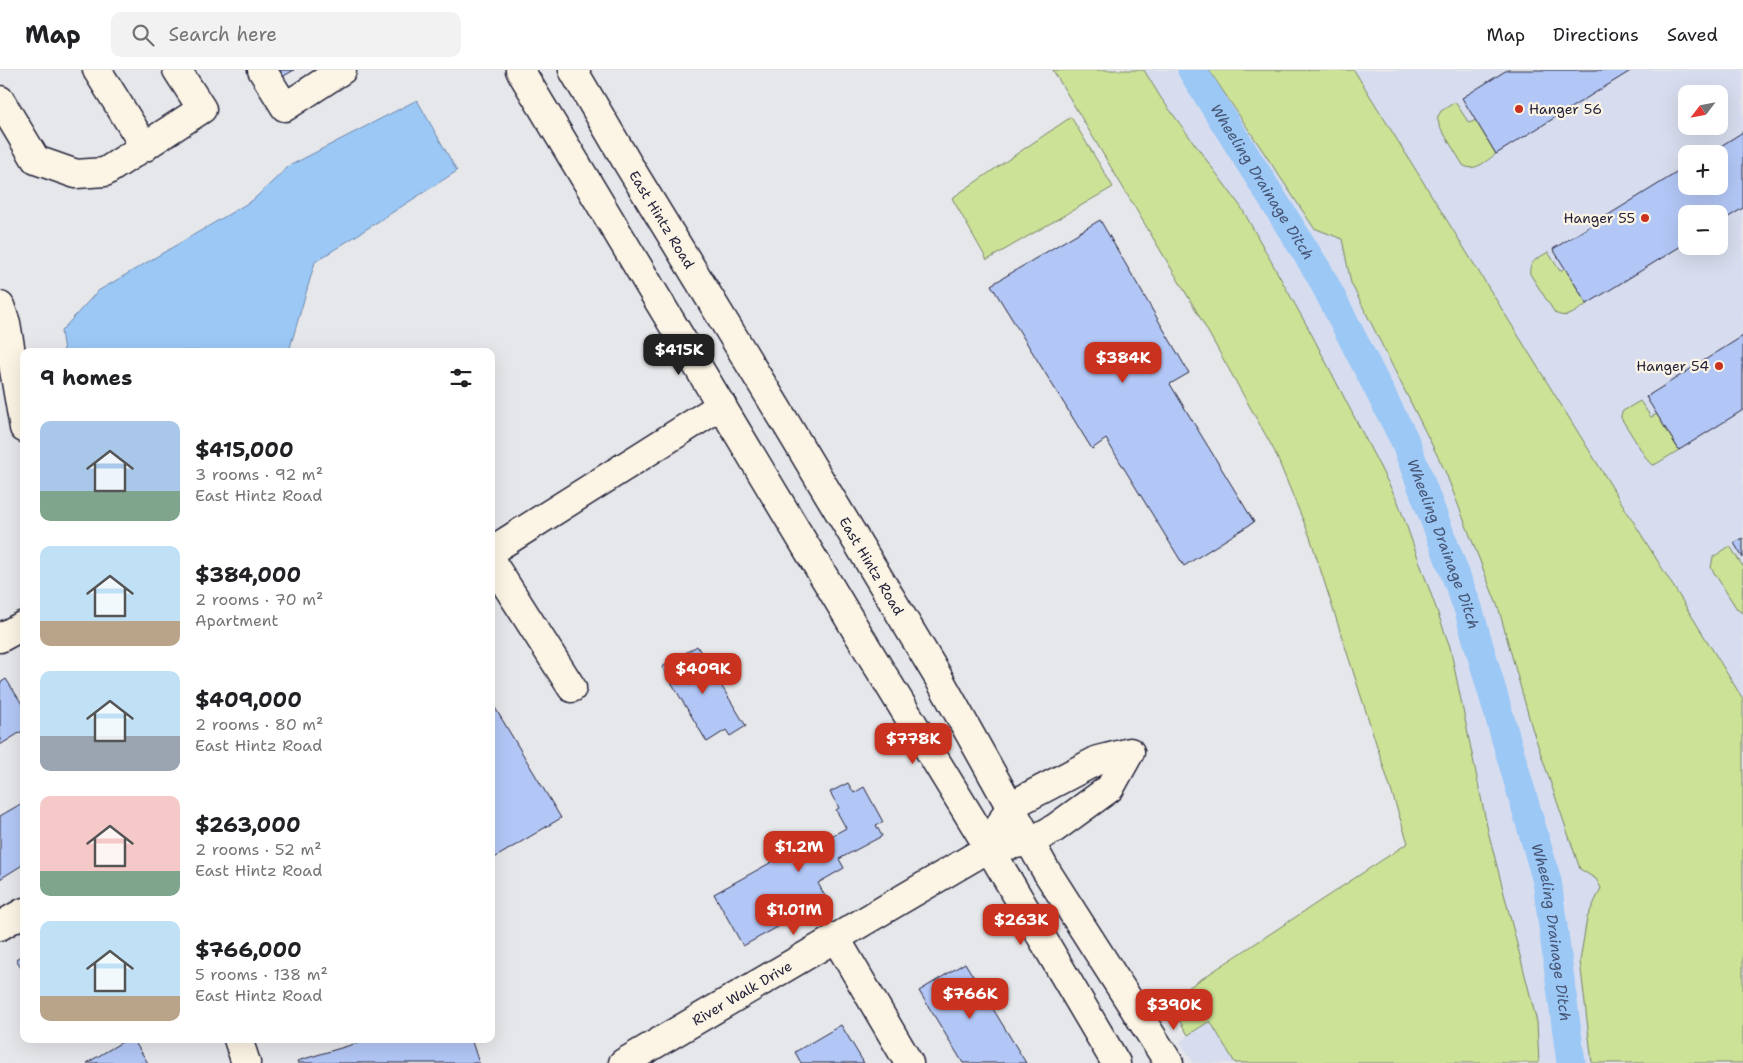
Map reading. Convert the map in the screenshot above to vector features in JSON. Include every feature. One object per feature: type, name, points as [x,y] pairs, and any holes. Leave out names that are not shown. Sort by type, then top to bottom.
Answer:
[{"type":"main road","points":[[97,70],[145,147]]},
{"type":"main road","points":[[0,100],[36,160],[76,174],[105,172],[202,108],[178,70]]},
{"type":"main road","points":[[262,70],[285,107],[342,70]]},
{"type":"main road","points":[[520,70],[1116,1063]]},
{"type":"main road","name":"East Hintz Road","points":[[573,70],[927,658],[1045,869],[1169,1063]]},
{"type":"main road","points":[[0,306],[6,323],[20,405]]},
{"type":"main road","points":[[495,548],[722,405]]},
{"type":"main road","points":[[495,567],[572,688]]},
{"type":"main road","points":[[0,638],[20,627]]},
{"type":"main road","points":[[1130,752],[1110,788],[1056,828],[1030,842],[988,848],[1010,806],[1098,760],[1130,752]]},
{"type":"main road","name":"River Walk Drive","points":[[623,1063],[988,848]]},
{"type":"main road","points":[[0,926],[20,914]]},
{"type":"main road","points":[[835,937],[910,1063]]},
{"type":"main road","points":[[239,1043],[246,1063]]},
{"type":"shaded area","points":[[1052,70],[1743,70],[1743,1063],[1193,1063],[1180,1042],[1188,1035],[1432,881],[1408,843],[1310,537],[1274,450],[1193,305]]},
{"type":"green space","points":[[1053,70],[1144,70],[1161,98],[1241,207],[1312,335],[1398,502],[1450,647],[1488,831],[1537,1022],[1539,1063],[1235,1063],[1210,1021],[1188,1035],[1168,1001],[1408,843],[1310,537],[1274,450],[1193,305]]},
{"type":"green space","points":[[1209,70],[1354,70],[1743,699],[1743,1063],[1592,1063],[1580,961],[1587,918],[1601,888],[1596,879],[1580,869],[1532,728],[1499,610],[1445,471],[1351,283],[1342,239],[1314,228]]},
{"type":"green space","points":[[1455,102],[1469,123],[1476,120],[1496,154],[1476,167],[1471,168],[1463,165],[1440,127],[1437,118],[1441,111]]},
{"type":"green space","points":[[1071,117],[1113,187],[987,260],[952,198]]},
{"type":"green space","points":[[1548,252],[1560,271],[1565,268],[1587,304],[1572,314],[1564,316],[1555,313],[1530,274],[1532,263]]},
{"type":"green space","points":[[1640,401],[1651,417],[1657,414],[1679,450],[1652,465],[1621,418],[1623,411]]},
{"type":"green space","points":[[1730,546],[1743,565],[1742,613],[1737,609],[1711,568],[1713,557]]},
{"type":"water","points":[[417,100],[457,171],[315,262],[290,348],[64,348],[61,331],[98,291],[253,200],[289,166]]},
{"type":"building","points":[[271,70],[294,70],[277,80]]},
{"type":"building","name":"Hanger 56","points":[[1507,70],[1632,70],[1496,154],[1462,98]]},
{"type":"building","name":"Hanger 55","points":[[1743,132],[1743,208],[1728,217],[1728,205],[1678,205],[1678,248],[1587,304],[1553,249],[1678,172],[1678,195],[1728,195],[1728,145],[1722,145]]},
{"type":"building","points":[[1100,220],[1189,373],[1170,384],[1254,522],[1184,566],[1106,439],[1092,449],[991,285]]},
{"type":"building","name":"Hanger 54","points":[[1743,336],[1743,410],[1679,450],[1646,397]]},
{"type":"building","points":[[1743,538],[1743,558],[1734,543]]},
{"type":"building","points":[[697,646],[746,726],[730,736],[726,730],[707,742],[662,667]]},
{"type":"building","points":[[6,679],[20,701],[20,732],[0,745],[0,683]]},
{"type":"building","points":[[495,708],[561,818],[495,858]]},
{"type":"building","points":[[848,783],[854,793],[864,787],[883,822],[876,825],[882,836],[839,859],[844,868],[818,883],[827,900],[743,946],[714,894],[797,848],[799,854],[846,828],[836,810],[839,808],[830,792]]},
{"type":"building","points":[[20,804],[20,866],[0,879],[0,816]]},
{"type":"building","points":[[20,956],[20,966],[16,959]]},
{"type":"building","points":[[965,963],[1026,1063],[963,1063],[919,991]]},
{"type":"building","points":[[841,1025],[864,1063],[801,1063],[795,1052]]},
{"type":"building","points":[[120,1043],[136,1043],[148,1063],[87,1063]]},
{"type":"building","points":[[358,1043],[472,1043],[479,1063],[298,1063],[297,1061]]},
{"type":"waterway","name":"Wheeling Drainage Ditch","points":[[1192,70],[1319,273],[1404,439],[1468,608],[1547,881],[1571,1063]]},
{"type":"place","name":"Hanger 56","points":[[1519,109]]},
{"type":"place","name":"Hanger 55","points":[[1645,218]]},
{"type":"place","name":"Hanger 54","points":[[1719,366]]}]
